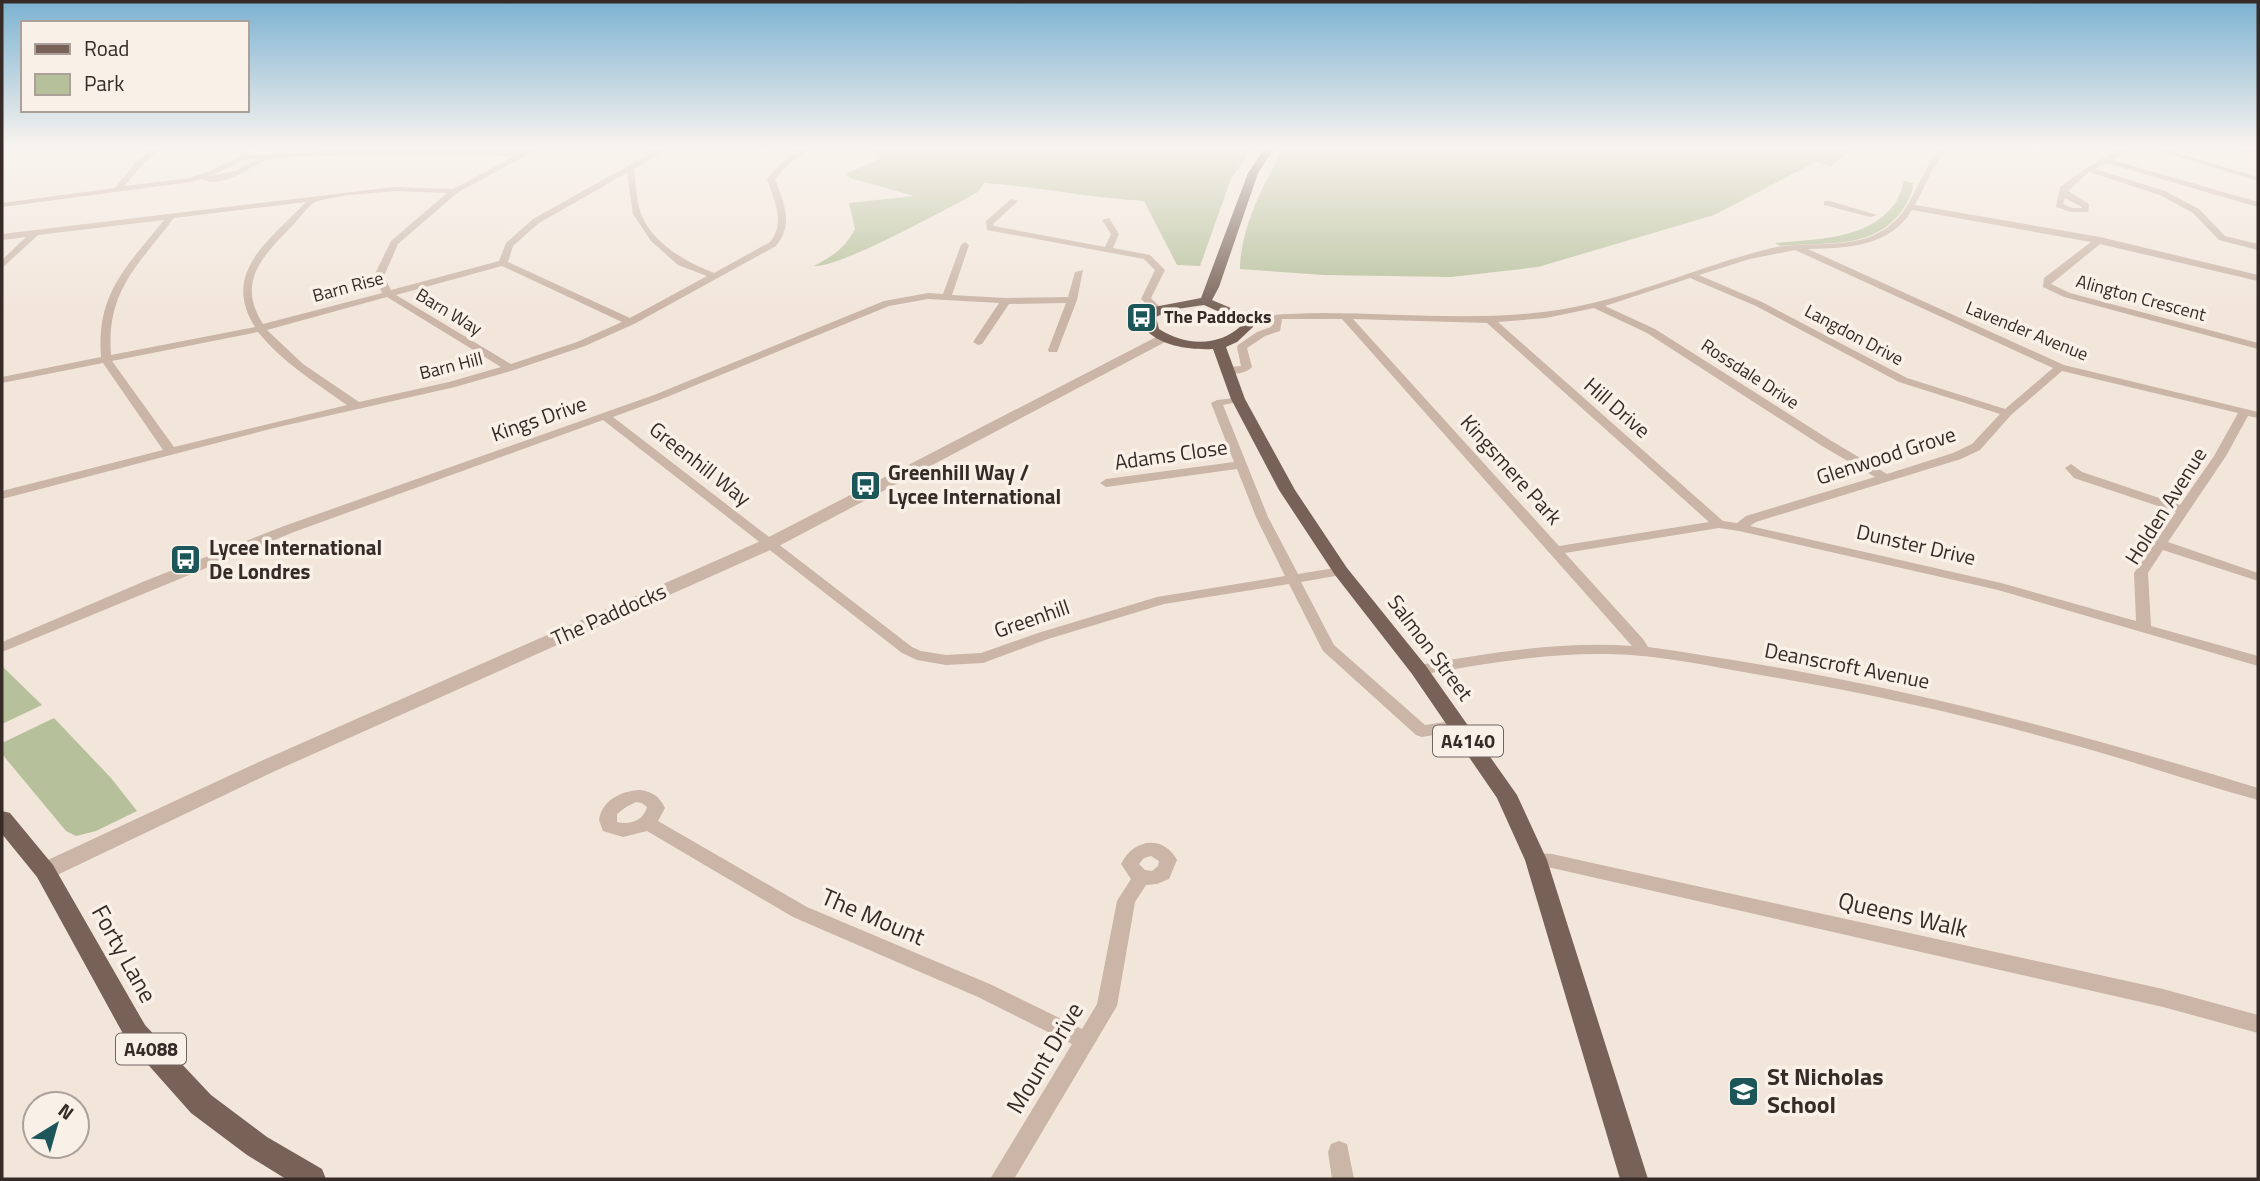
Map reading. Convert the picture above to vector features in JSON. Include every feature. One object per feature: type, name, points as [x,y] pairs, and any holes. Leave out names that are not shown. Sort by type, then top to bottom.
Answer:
[{"type":"main road","points":[[1205,301],[1213,287],[1242,203]]},
{"type":"main road","points":[[1205,301],[1248,320],[1247,327],[1229,341],[1218,344],[1162,338],[1153,331],[1150,316],[1158,310],[1205,301]]},
{"type":"main road","name":"Salmon Street","points":[[1218,344],[1238,399],[1287,490],[1341,571],[1419,670],[1506,795],[1536,860],[1634,1179]]},
{"type":"main road","name":"Forty Lane","points":[[2,819],[45,871],[136,1033],[201,1104],[257,1146],[312,1179]]},
{"type":"street","points":[[2,237],[282,203]]},
{"type":"street","points":[[309,203],[250,272],[246,301],[258,329],[303,369],[355,405]]},
{"type":"street","name":"Barn Way","points":[[440,203],[394,243],[379,276],[388,294],[510,368]]},
{"type":"street","points":[[567,203],[536,220],[509,245],[503,263],[630,322]]},
{"type":"street","points":[[635,203],[637,214],[654,239],[681,264],[714,276]]},
{"type":"street","name":"Barn Hill","points":[[2,495],[355,405],[451,385],[581,344],[630,322],[773,244],[780,238],[785,222],[779,203]]},
{"type":"street","points":[[1012,203],[989,223],[990,228],[1147,257],[1160,270],[1146,299],[1158,310]]},
{"type":"street","points":[[1827,203],[1873,215]]},
{"type":"street","points":[[1248,320],[1277,316],[1490,320],[1547,315],[1595,304],[1741,258],[1795,247],[1847,245],[1872,240],[1892,229],[1905,217],[1911,203]]},
{"type":"street","points":[[2182,203],[2198,211],[2212,223],[2222,238],[2258,247]]},
{"type":"street","points":[[1909,207],[2100,240],[2258,278]]},
{"type":"street","points":[[170,218],[125,274],[111,301],[104,332],[106,360],[171,452]]},
{"type":"street","points":[[1106,220],[1115,234],[1108,249]]},
{"type":"street","points":[[2,265],[35,233]]},
{"type":"street","name":"Alington Crescent","points":[[2100,240],[2047,281],[2046,285],[2067,295],[2258,345]]},
{"type":"street","points":[[947,296],[965,245]]},
{"type":"street","name":"Lavender Avenue","points":[[1795,247],[2060,367],[2258,415]]},
{"type":"street","name":"Barn Rise","points":[[2,380],[258,329],[503,263]]},
{"type":"street","points":[[1053,350],[1080,272]]},
{"type":"street","name":"Langdon Drive","points":[[1690,275],[1759,304],[1903,380],[2007,412]]},
{"type":"street","name":"Kings Drive","points":[[2,647],[289,529],[658,397],[887,303],[910,297],[947,296],[1006,301],[1072,300]]},
{"type":"street","points":[[978,342],[1006,301]]},
{"type":"street","name":"Rossdale Drive","points":[[1595,304],[1651,331],[1884,477]]},
{"type":"street","points":[[1228,370],[1243,370],[1247,367],[1241,347],[1261,334],[1276,329],[1277,316]]},
{"type":"street","name":"Kingsmere Park","points":[[1346,317],[1557,550],[1638,642],[1642,651]]},
{"type":"street","name":"Hill Drive","points":[[1490,320],[1719,524]]},
{"type":"street","name":"The Paddocks","points":[[45,871],[268,766],[771,543],[1162,338]]},
{"type":"street","name":"Glenwood Grove","points":[[1739,527],[1751,519],[1957,456],[1976,447],[2007,412],[2060,367]]},
{"type":"street","points":[[1238,399],[1217,403],[1262,517],[1328,648],[1422,731],[1458,726]]},
{"type":"street","name":"Holden Avenue","points":[[2144,626],[2141,573],[2220,456],[2244,412]]},
{"type":"street","name":"Greenhill Way","points":[[605,416],[771,543]]},
{"type":"street","name":"Adams Close","points":[[1106,483],[1240,465]]},
{"type":"street","points":[[2071,468],[2078,475],[2184,511]]},
{"type":"street","name":"Dunster Drive","points":[[1557,550],[1719,524],[1739,527],[1921,567],[2144,626],[2258,661]]},
{"type":"street","name":"Greenhill","points":[[771,543],[907,650],[917,655],[946,660],[983,658],[1162,600],[1341,571]]},
{"type":"street","points":[[2161,544],[2258,577]]},
{"type":"street","name":"Deanscroft Avenue","points":[[1419,670],[1542,651],[1642,651],[1792,675],[2037,727],[2258,794]]},
{"type":"street","name":"The Mount","points":[[648,822],[800,912],[985,991],[1086,1041]]},
{"type":"street","name":"Queens Walk","points":[[1536,860],[1565,864],[2163,998],[2258,1024]]},
{"type":"street","name":"Mount Drive","points":[[1001,1179],[1107,1006],[1126,901],[1141,878]]},
{"type":"street","points":[[1339,1152],[1343,1179]]},
{"type":"green space","points":[[849,203],[957,203],[847,257],[814,266],[838,251],[855,229]]},
{"type":"green space","points":[[1145,203],[1222,203],[1200,266],[1177,265]]},
{"type":"green space","points":[[1256,203],[1737,203],[1714,215],[1538,267],[1451,277],[1324,275],[1240,269],[1244,238]]},
{"type":"green space","points":[[1895,203],[1906,203],[1889,224],[1861,239],[1781,246],[1775,243],[1854,232],[1869,226]]},
{"type":"green space","points":[[2,666],[42,705],[2,724]]},
{"type":"green space","points":[[54,718],[111,778],[137,811],[96,831],[76,836],[66,831],[2,754],[2,743]]},
{"type":"place","name":"The Paddocks","points":[[1141,317]]},
{"type":"place","name":"Greenhill Way / Lycee International","points":[[865,485]]},
{"type":"place","name":"Lycee International De Londres","points":[[186,560]]},
{"type":"place","name":"St Nicholas School","points":[[1744,1091]]}]
